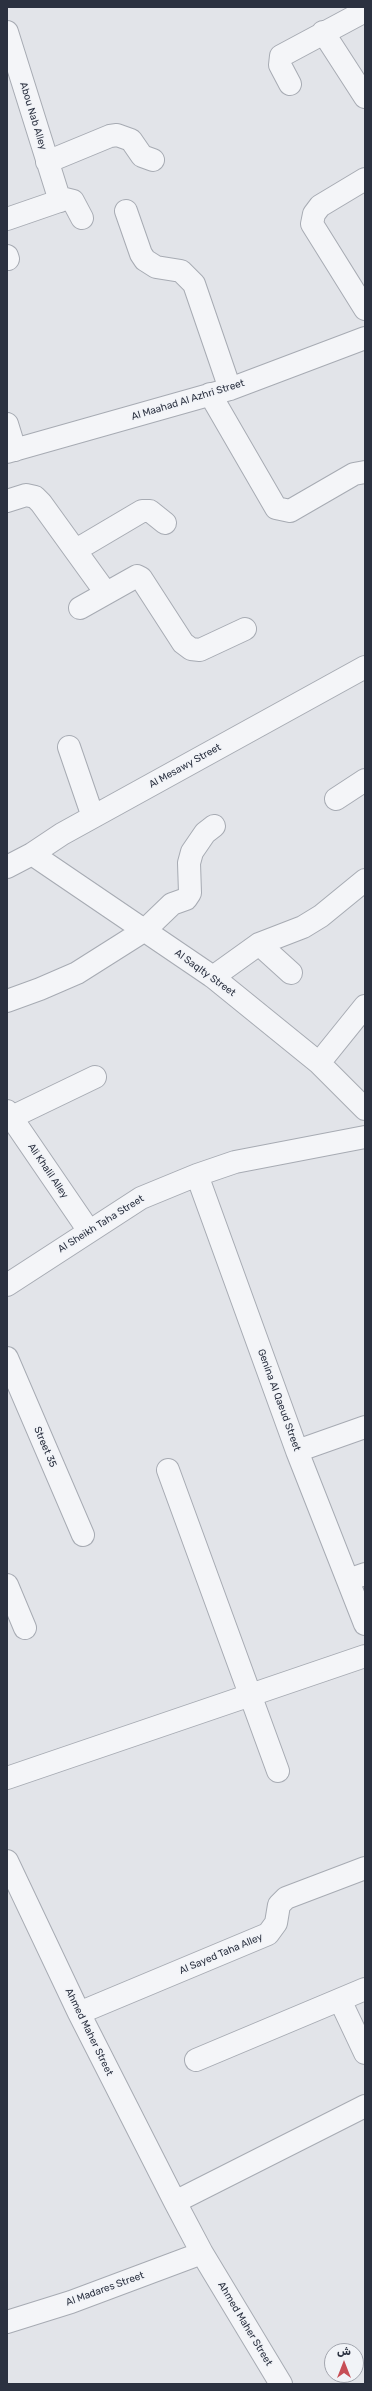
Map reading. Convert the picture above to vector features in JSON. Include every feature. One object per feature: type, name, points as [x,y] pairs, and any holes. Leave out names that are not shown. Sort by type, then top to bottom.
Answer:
[{"type":"street","points":[[290,84],[280,65],[282,56],[365,10]]},
{"type":"street","name":"Abou Nab Alley","points":[[7,32],[60,201]]},
{"type":"street","points":[[324,32],[365,97]]},
{"type":"street","points":[[47,162],[110,136],[117,135],[131,140],[142,156],[152,160]]},
{"type":"street","points":[[365,179],[320,206],[314,214],[312,224],[365,309]]},
{"type":"street","points":[[7,219],[65,199],[73,201],[82,218]]},
{"type":"street","points":[[126,211],[141,254],[145,260],[156,267],[181,272],[194,284],[220,392],[276,508],[290,511],[354,474],[365,472]]},
{"type":"street","name":"Al Maahad Al Azhri Street","points":[[11,451],[220,392],[365,338]]},
{"type":"street","points":[[7,424],[11,451]]},
{"type":"street","points":[[7,501],[26,495],[35,497],[76,550],[106,593]]},
{"type":"street","points":[[76,550],[142,511],[150,511],[165,523]]},
{"type":"street","points":[[80,608],[135,577],[141,578],[183,643],[190,649],[200,650],[244,629]]},
{"type":"street","name":"Al Mesawy Street","points":[[7,867],[32,854],[93,817],[365,667]]},
{"type":"street","points":[[69,747],[93,817]]},
{"type":"street","points":[[336,799],[365,780]]},
{"type":"street","points":[[7,1001],[40,990],[77,973],[145,930],[166,909],[186,899],[190,893],[189,863],[192,852],[204,833],[214,826]]},
{"type":"street","name":"Al Saqlty Street","points":[[32,854],[212,977],[319,1063],[365,1109]]},
{"type":"street","points":[[212,977],[258,944],[303,927],[321,916],[365,880]]},
{"type":"street","points":[[258,944],[291,973]]},
{"type":"street","points":[[319,1063],[365,1006]]},
{"type":"street","points":[[10,1114],[95,1077]]},
{"type":"street","name":"Ali Khalil Alley","points":[[10,1114],[89,1231]]},
{"type":"street","name":"Al Sheikh Taha Street","points":[[7,1285],[141,1198],[196,1175],[235,1162],[365,1137]]},
{"type":"street","name":"Genina Al Qaeud Street","points":[[196,1175],[298,1451],[356,1577],[365,1624]]},
{"type":"street","name":"Street 35","points":[[7,1358],[83,1535]]},
{"type":"street","points":[[298,1451],[365,1427]]},
{"type":"street","points":[[168,1470],[278,1771]]},
{"type":"street","points":[[7,1585],[25,1628]]},
{"type":"street","points":[[7,1778],[365,1656]]},
{"type":"street","name":"Ahmed Maher Street","points":[[7,1861],[13,1889],[79,2013],[174,2202],[202,2253],[281,2384]]},
{"type":"street","name":"Al Sayed Taha Alley","points":[[79,2013],[268,1934],[276,1923],[280,1905],[286,1898],[365,1868]]},
{"type":"street","points":[[196,2060],[365,1989]]},
{"type":"street","points":[[340,2000],[365,2053]]},
{"type":"street","points":[[174,2202],[365,2106]]},
{"type":"street","name":"Al Madares Street","points":[[7,2322],[71,2302],[202,2253]]}]
